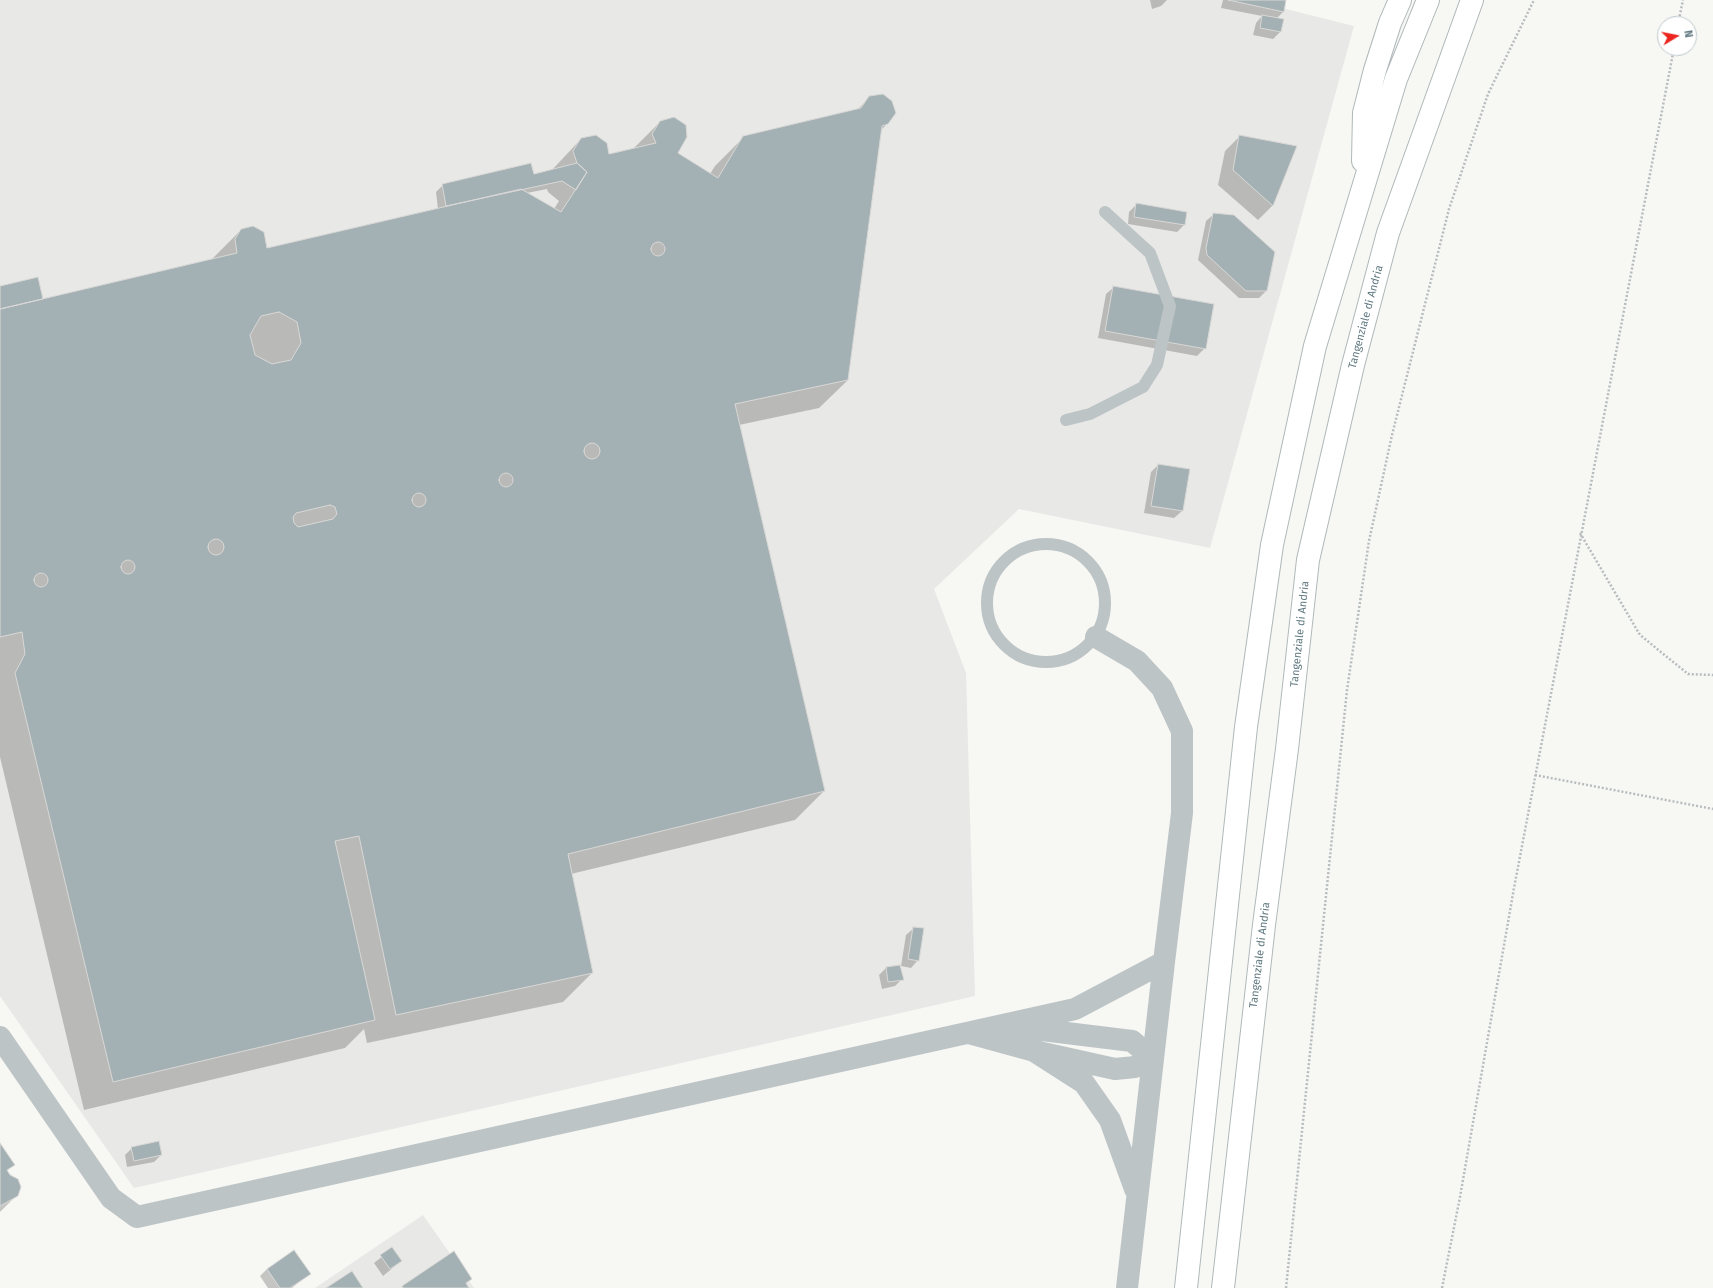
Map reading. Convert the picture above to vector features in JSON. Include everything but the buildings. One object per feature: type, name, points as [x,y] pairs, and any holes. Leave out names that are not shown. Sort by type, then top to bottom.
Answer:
[{"type":"main road","points":[[1362,192],[1364,113],[1374,70],[1400,0]]},
{"type":"main road","points":[[1186,1288],[1228,911],[1246,727],[1272,545],[1315,346],[1396,79],[1428,0]]},
{"type":"main road","name":"Tangenziale di Andria","points":[[1223,1288],[1264,925],[1287,749],[1308,560],[1353,365],[1388,233],[1468,9],[1477,0]]},
{"type":"street","points":[[1096,637],[1137,661],[1162,688],[1182,732],[1182,813],[1136,1193],[1127,1288]]},
{"type":"street","points":[[0,1037],[111,1198],[137,1217],[1075,1010],[1164,962]]},
{"type":"street","points":[[969,1034],[1042,1030],[1092,1035],[1132,1041],[1152,1058]]},
{"type":"street","points":[[969,1034],[1034,1051],[1115,1069],[1135,1067],[1152,1058]]},
{"type":"street","points":[[1034,1051],[1084,1083],[1110,1120],[1136,1193]]},
{"type":"lane","points":[[1066,420],[1090,414],[1143,388],[1157,365],[1170,306],[1150,253],[1105,212]]},
{"type":"lane","points":[[1039,544],[1059,545],[1078,553],[1093,566],[1102,584],[1106,603],[1105,616],[1096,637],[1077,654],[1053,663],[1030,661],[1009,650],[994,633],[987,611],[989,587],[999,566],[1017,551],[1039,544]]},
{"type":"path","points":[[1286,1288],[1347,690],[1369,541],[1392,435],[1449,209],[1488,94],[1534,0]]},
{"type":"path","points":[[1680,16],[1683,0]]},
{"type":"path","points":[[1442,1288],[1462,1189],[1514,888],[1580,533],[1672,56]]},
{"type":"path","points":[[1580,533],[1640,635],[1688,674],[1713,675]]},
{"type":"path","points":[[1535,775],[1713,809]]},
{"type":"shaded area","points":[[0,0],[1250,0],[1354,26],[1210,548],[1019,509],[934,589],[966,673],[975,996],[134,1188],[0,996]]},
{"type":"shaded area","points":[[423,1215],[474,1288],[315,1288]]}]
